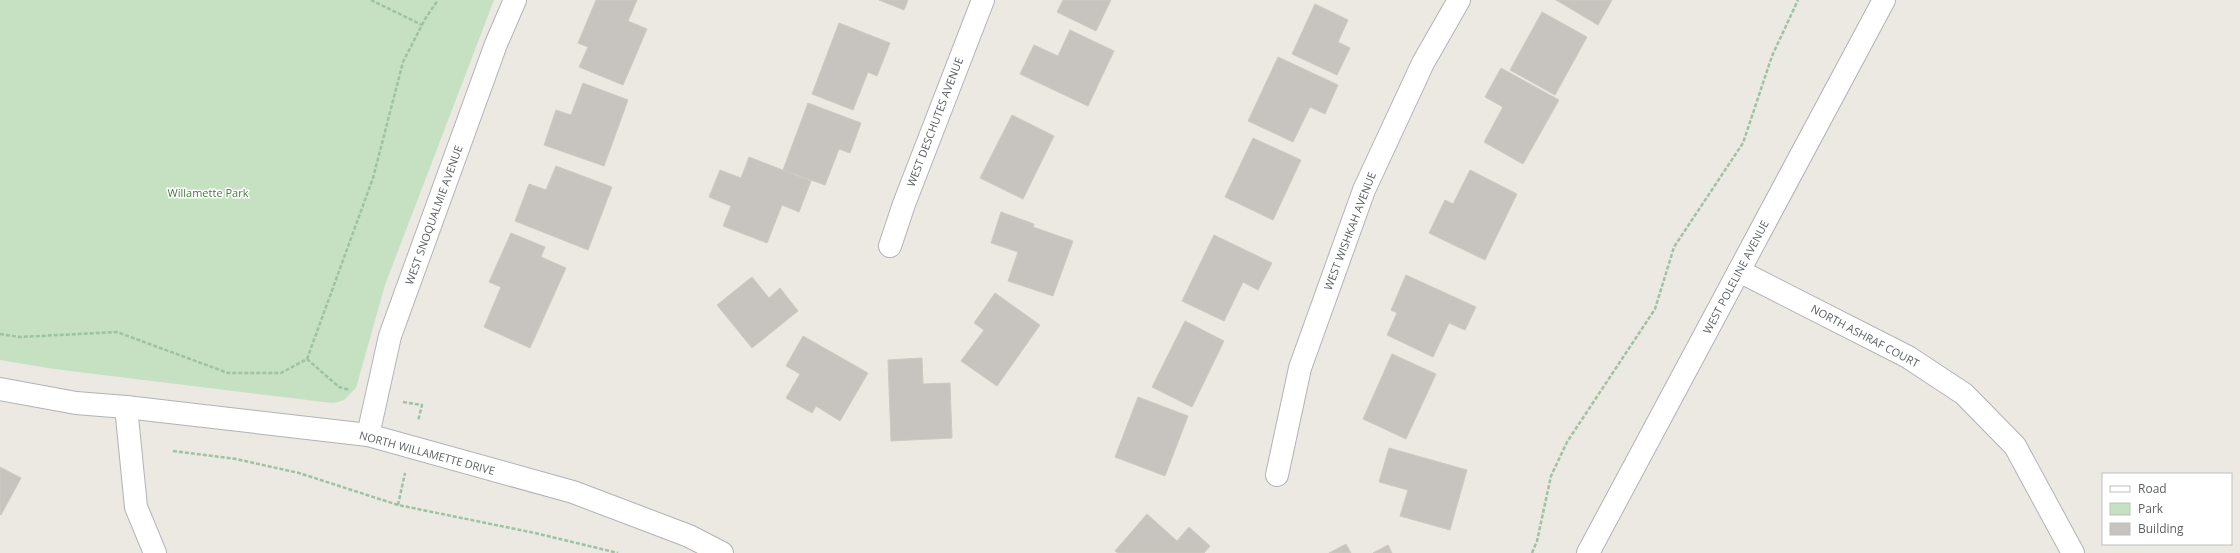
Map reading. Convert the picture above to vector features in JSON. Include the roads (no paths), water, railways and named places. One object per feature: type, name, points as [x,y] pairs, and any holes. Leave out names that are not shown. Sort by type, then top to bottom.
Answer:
[{"type":"street","name":"WEST SNOQUALMIE AVENUE","points":[[368,435],[390,336],[496,44],[515,0]]},
{"type":"street","name":"WEST DESCHUTES AVENUE","points":[[890,246],[904,204],[983,0]]},
{"type":"street","name":"WEST WISHKAH AVENUE","points":[[1277,475],[1300,368],[1364,190],[1423,63],[1459,0]]},
{"type":"street","name":"WEST POLELINE AVENUE","points":[[1588,553],[1884,0]]},
{"type":"street","name":"NORTH ASHRAF COURT","points":[[1739,271],[1908,357],[1964,394],[2016,446],[2073,553]]},
{"type":"street","name":"NORTH WILLAMETTE DRIVE","points":[[0,389],[76,403],[126,407],[368,435],[573,492],[689,536],[722,553]]},
{"type":"street","points":[[126,407],[136,508],[155,553]]},
{"type":"park label","name":"Willamette Park","points":[[208,193]]}]
